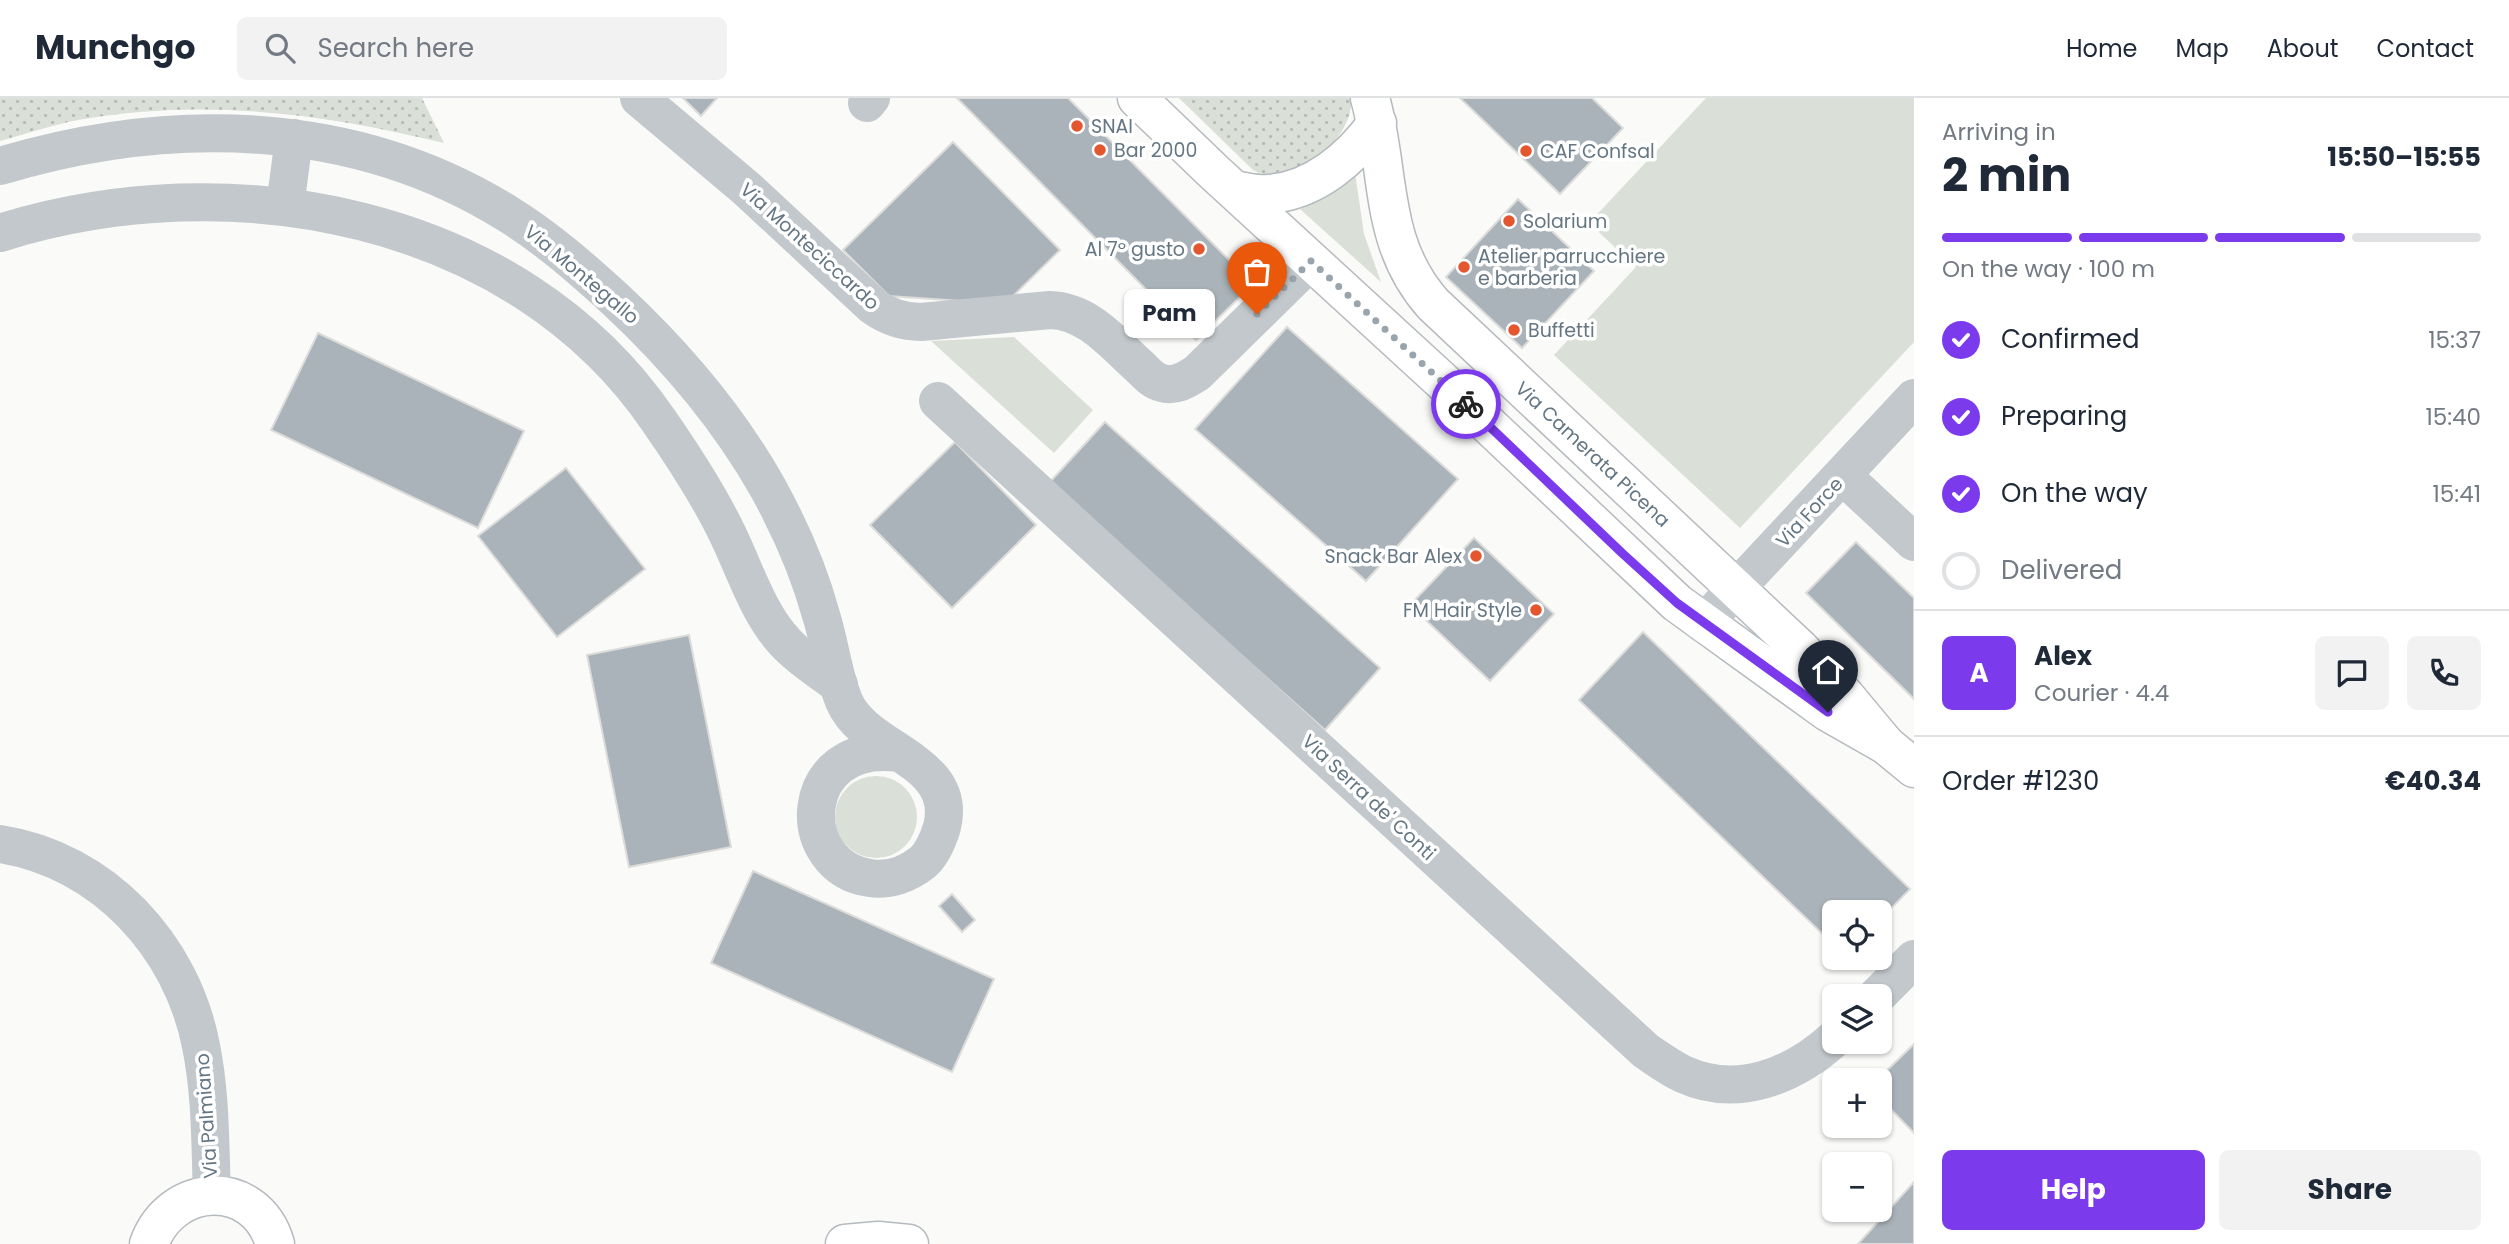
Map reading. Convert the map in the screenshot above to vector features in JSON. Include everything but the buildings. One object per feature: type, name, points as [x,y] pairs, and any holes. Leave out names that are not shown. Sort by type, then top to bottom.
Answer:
[{"type":"main road","name":"Via Camerata Picena","points":[[1137,98],[1442,381],[1622,553],[1703,624],[1828,712],[1900,756]]},
{"type":"main road","name":"Via Camerata Picena","points":[[1374,110],[1391,221],[1406,268],[1417,286],[1441,312],[1822,671],[1900,756]]},
{"type":"main road","points":[[1236,191],[1279,193],[1316,179],[1352,153],[1374,110]]},
{"type":"main road","points":[[149,1244],[154,1229],[168,1212],[187,1201],[212,1195],[233,1198],[249,1208],[264,1222],[275,1244]]},
{"type":"main road","points":[[845,1244],[878,1241],[909,1244]]},
{"type":"street","name":"Via Monteciccardo","points":[[639,98],[747,189],[873,306],[890,316],[910,322],[933,322],[1050,310],[1071,313],[1093,324],[1160,383],[1174,384],[1197,373],[1311,261]]},
{"type":"street","name":"Via Montegallo","points":[[0,166],[66,150],[150,136],[246,132],[347,148],[390,160],[444,181],[488,203],[535,232],[638,320],[670,352],[730,428],[768,489],[794,542],[817,601],[842,696],[825,782],[817,801],[816,822],[821,842],[833,859],[849,871],[869,878],[890,878],[909,871],[926,859],[938,841],[944,820],[942,798],[933,779],[918,763],[898,753],[869,730],[842,696],[785,642],[757,597],[715,509],[639,393],[604,356],[555,313],[507,280],[457,253],[388,228],[285,207],[195,202],[146,204],[99,209],[0,233]]},
{"type":"street","points":[[285,207],[294,138]]},
{"type":"street","points":[[604,356],[638,320]]},
{"type":"street","name":"Via Force","points":[[1703,624],[1914,398]]},
{"type":"street","name":"Via Serra de' Conti","points":[[938,401],[1646,1051],[1682,1074],[1728,1085],[1764,1080],[1790,1071],[1822,1049]]},
{"type":"street","points":[[1843,476],[1914,542]]},
{"type":"street","points":[[825,782],[838,766],[856,755],[877,751],[898,753]]},
{"type":"street","name":"Via Palmiano","points":[[0,844],[52,859],[96,882],[136,917],[166,956],[183,987],[201,1043],[212,1195]]},
{"type":"street","points":[[1889,984],[1914,959]]},
{"type":"shaded area","points":[[0,98],[422,98],[444,143],[398,132],[307,117],[217,110],[125,113],[78,120],[0,141]]},
{"type":"shaded area","points":[[1179,98],[1351,98],[1343,130],[1332,145],[1301,168],[1284,174],[1268,175],[1253,170]]},
{"type":"shaded area","points":[[1706,98],[1914,98],[1914,342],[1740,528],[1554,355],[1636,267],[1589,223]]},
{"type":"shaded area","points":[[1355,173],[1364,234],[1381,282],[1300,209],[1328,195]]},
{"type":"shaded area","points":[[1014,337],[1093,410],[1054,453],[931,341]]},
{"type":"shaded area","points":[[876,776],[892,779],[905,788],[914,801],[917,817],[914,833],[905,846],[892,855],[876,858],[860,855],[847,846],[838,833],[835,817],[838,801],[847,788],[860,779]]},
{"type":"way so far","points":[[1257,314],[1311,261],[1466,404]]},
{"type":"place","name":"SNAI","points":[[1077,126]]},
{"type":"place","name":"Bar 2000","points":[[1100,150]]},
{"type":"place","name":"CAF Confsal","points":[[1526,151]]},
{"type":"place","name":"Solarium","points":[[1509,221]]},
{"type":"place","name":"Al 7º gusto","points":[[1199,249]]},
{"type":"place","name":"Atelier parrucchiere e barberia","points":[[1464,267]]},
{"type":"place","name":"Pam","points":[[1257,314]]},
{"type":"place","name":"Buffetti","points":[[1514,330]]},
{"type":"place","name":"Snack Bar Alex","points":[[1476,556]]},
{"type":"place","name":"FM Hair Style","points":[[1536,610]]},
{"type":"route","points":[[1466,404],[1677,603],[1828,712]]}]
